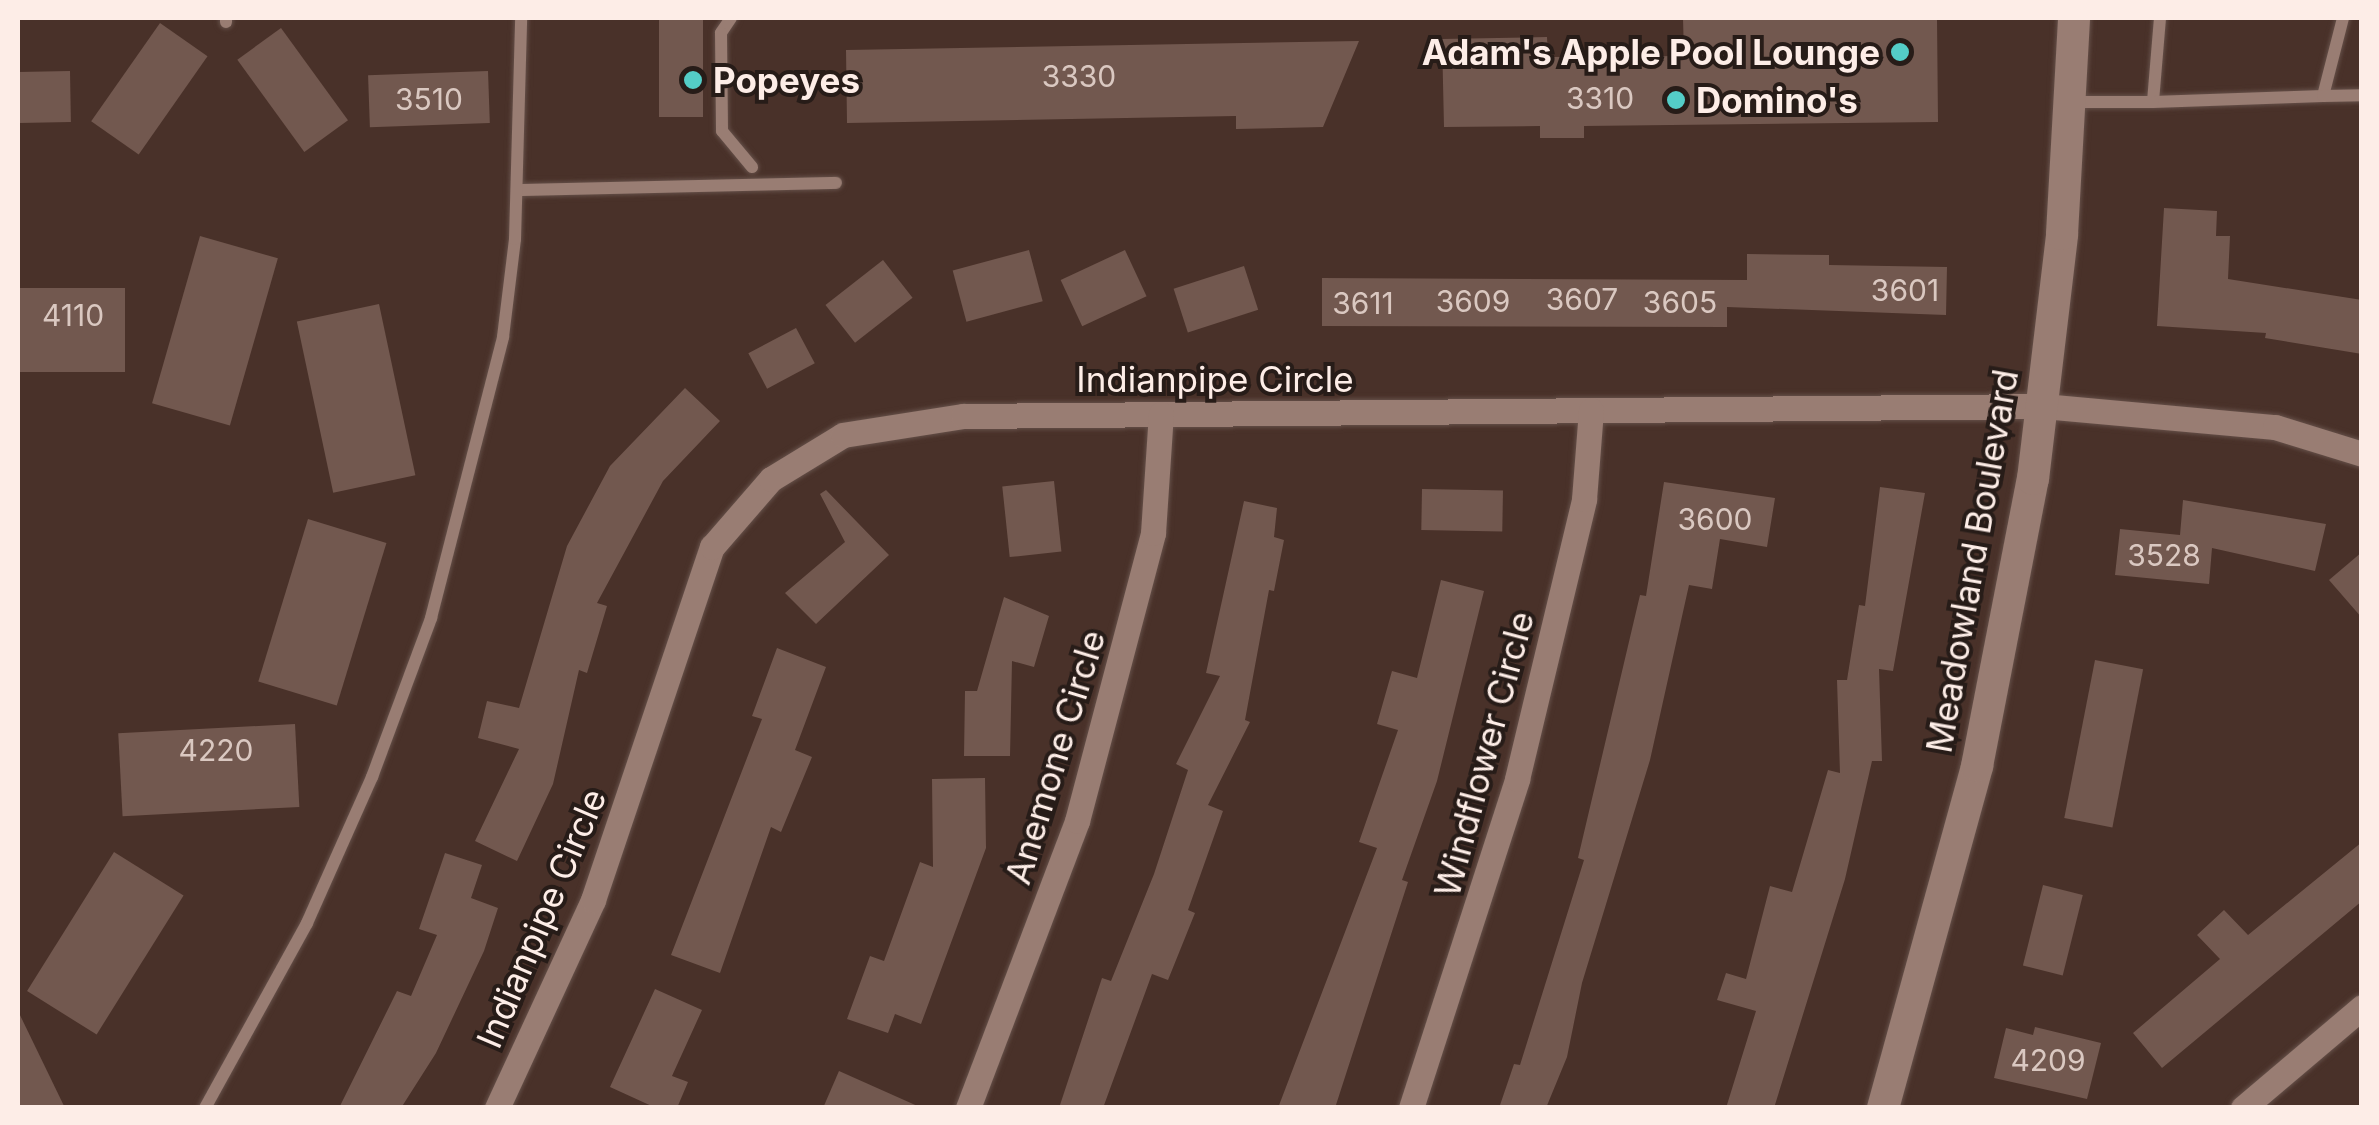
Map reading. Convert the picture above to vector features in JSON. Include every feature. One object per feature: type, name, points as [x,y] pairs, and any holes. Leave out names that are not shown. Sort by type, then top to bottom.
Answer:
[{"type":"street","name":"Meadowland Boulevard","points":[[1883,1108],[1978,766],[2042,406],[2071,102],[2074,18]]},
{"type":"street","name":"Indianpipe Circle","points":[[496,1108],[594,900],[696,589],[736,513],[809,452],[895,422],[1162,414],[2042,406],[2276,426],[2362,454]]},
{"type":"street","name":"Windflower Circle","points":[[1411,1108],[1517,779],[1584,500],[1592,410]]},
{"type":"street","name":"Anemone Circle","points":[[968,1108],[1077,821],[1153,533],[1162,414]]},
{"type":"street","points":[[2243,1108],[2362,1007]]},
{"type":"lane","points":[[204,1108],[307,923],[372,777],[432,618],[503,337],[517,190],[521,18]]},
{"type":"lane","points":[[730,18],[721,32],[722,131],[752,167]]},
{"type":"lane","points":[[2153,102],[2160,18]]},
{"type":"lane","points":[[2323,96],[2343,18]]},
{"type":"lane","points":[[2071,102],[2362,95]]},
{"type":"lane","points":[[517,190],[836,184]]},
{"type":"building","points":[[659,18],[703,18],[703,117],[659,117]]},
{"type":"building","points":[[1683,18],[1937,18],[1938,122],[1584,126],[1584,138],[1540,138],[1540,126],[1444,127],[1442,39],[1547,37],[1548,57],[1684,56]]},
{"type":"building","points":[[160,23],[208,56],[139,155],[91,121]]},
{"type":"building","points":[[281,28],[348,120],[304,152],[237,60]]},
{"type":"building","points":[[1359,41],[1323,127],[1236,129],[1236,116],[847,123],[846,50]]},
{"type":"building","points":[[70,71],[71,122],[19,123],[18,72]]},
{"type":"building","points":[[488,71],[490,123],[370,127],[368,75]]},
{"type":"building","points":[[2164,208],[2217,211],[2216,236],[2230,236],[2228,279],[2362,300],[2362,354],[2265,338],[2266,333],[2157,326]]},
{"type":"building","points":[[200,236],[278,258],[230,426],[152,403]]},
{"type":"building","points":[[1029,250],[1043,301],[966,322],[953,270]]},
{"type":"building","points":[[1125,250],[1147,296],[1082,326],[1061,280]]},
{"type":"building","points":[[1747,254],[1829,255],[1829,265],[1947,267],[1946,315],[1727,307],[1727,327],[1322,326],[1322,278],[1747,280]]},
{"type":"building","points":[[883,260],[913,298],[855,343],[825,305]]},
{"type":"building","points":[[1244,266],[1258,310],[1188,333],[1174,289]]},
{"type":"building","points":[[18,288],[125,288],[125,372],[18,372]]},
{"type":"building","points":[[379,304],[415,475],[333,493],[297,321]]},
{"type":"building","points":[[796,328],[815,363],[767,389],[748,353]]},
{"type":"building","points":[[685,388],[720,421],[663,481],[597,603],[607,606],[587,673],[579,670],[553,784],[517,861],[475,841],[519,749],[478,738],[487,701],[519,708],[567,546],[610,466]]},
{"type":"building","points":[[1054,481],[1061,552],[1010,557],[1002,486]]},
{"type":"building","points":[[1664,482],[1775,498],[1767,547],[1720,539],[1712,589],[1689,585],[1650,760],[1582,983],[1567,1057],[1546,1108],[1499,1108],[1514,1064],[1520,1065],[1584,860],[1578,858],[1640,595],[1646,596]]},
{"type":"building","points":[[1880,487],[1925,493],[1893,671],[1879,669],[1882,761],[1872,761],[1845,879],[1774,1108],[1726,1108],[1756,1011],[1717,1000],[1726,973],[1746,979],[1770,886],[1792,892],[1828,770],[1840,773],[1837,680],[1847,680],[1859,605],[1865,606]]},
{"type":"building","points":[[1422,489],[1503,490],[1502,531],[1421,530]]},
{"type":"building","points":[[826,490],[889,555],[816,624],[785,593],[845,542],[820,494]]},
{"type":"building","points":[[2183,500],[2326,524],[2315,571],[2212,548],[2209,584],[2115,575],[2120,529],[2180,535]]},
{"type":"building","points":[[1244,501],[1277,508],[1274,537],[1284,540],[1274,591],[1269,590],[1245,720],[1250,722],[1208,805],[1223,811],[1188,910],[1195,913],[1168,980],[1152,974],[1103,1108],[1059,1108],[1102,978],[1111,981],[1154,874],[1188,770],[1176,764],[1220,676],[1206,673]]},
{"type":"building","points":[[308,519],[386,543],[337,706],[258,682]]},
{"type":"building","points":[[2362,552],[2362,618],[2329,580]]},
{"type":"building","points":[[1441,580],[1484,591],[1437,781],[1402,880],[1408,882],[1335,1108],[1278,1108],[1377,848],[1359,842],[1398,730],[1377,724],[1392,671],[1417,678]]},
{"type":"building","points":[[1004,597],[1049,616],[1034,667],[1012,661],[1010,756],[964,756],[965,691],[977,691]]},
{"type":"building","points":[[777,648],[826,667],[795,750],[812,757],[781,832],[771,827],[720,973],[671,955],[762,719],[752,716]]},
{"type":"building","points":[[2095,660],[2143,669],[2112,827],[2064,818]]},
{"type":"building","points":[[295,724],[299,807],[123,816],[118,733]]},
{"type":"building","points":[[985,778],[986,848],[921,1024],[895,1014],[888,1033],[847,1019],[870,956],[884,961],[920,862],[933,867],[932,779]]},
{"type":"building","points":[[2362,842],[2362,901],[2162,1068],[2133,1033],[2220,959],[2197,935],[2224,910],[2248,935]]},
{"type":"building","points":[[114,852],[184,895],[97,1035],[27,991]]},
{"type":"building","points":[[445,853],[482,865],[471,898],[498,908],[484,951],[436,1053],[401,1108],[339,1108],[397,991],[411,996],[437,935],[419,929]]},
{"type":"building","points":[[2043,885],[2083,895],[2063,975],[2023,966]]},
{"type":"building","points":[[655,989],[702,1010],[672,1076],[688,1082],[677,1108],[656,1108],[610,1087]]},
{"type":"building","points":[[18,1011],[65,1108],[18,1108]]},
{"type":"building","points":[[2035,1027],[2101,1043],[2087,1099],[1994,1078],[2006,1028],[2033,1035]]},
{"type":"building","points":[[839,1071],[922,1108],[823,1108]]},
{"type":"place","name":"Adam's Apple Pool Lounge","points":[[1900,52]]},
{"type":"place","name":"Popeyes","points":[[693,80]]},
{"type":"place","name":"Domino's","points":[[1676,100]]}]
